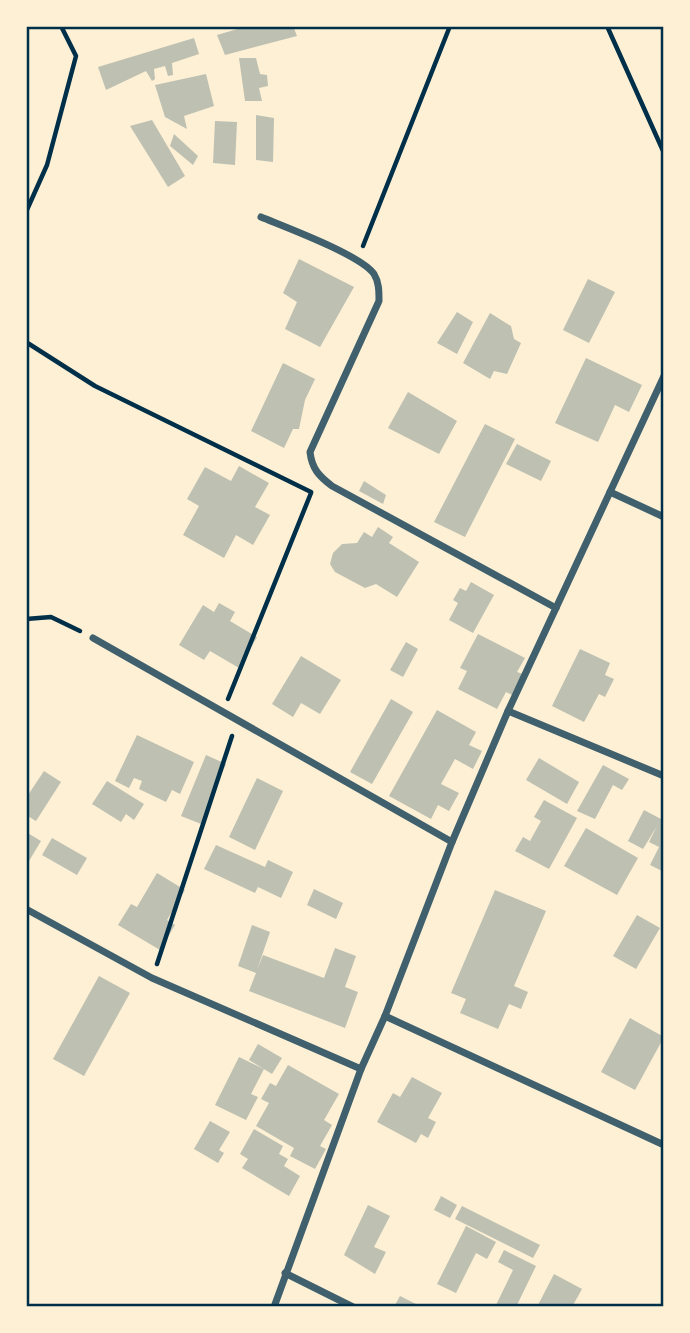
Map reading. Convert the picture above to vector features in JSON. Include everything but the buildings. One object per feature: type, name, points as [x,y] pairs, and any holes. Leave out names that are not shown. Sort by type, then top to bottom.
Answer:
[{"type":"street","points":[[261,216],[358,260],[373,273],[379,287],[379,300],[310,452],[318,476],[556,608]]},
{"type":"street","points":[[274,1307],[361,1069],[385,1016],[452,842],[508,711],[664,376]]},
{"type":"street","points":[[610,492],[664,517]]},
{"type":"street","points":[[93,638],[452,842]]},
{"type":"street","points":[[508,711],[664,776]]},
{"type":"street","points":[[26,909],[152,978],[361,1069]]},
{"type":"street","points":[[385,1016],[664,1145]]},
{"type":"street","points":[[285,1273],[353,1307]]},
{"type":"path","points":[[26,212],[47,165],[76,56],[61,26]]},
{"type":"path","points":[[358,260],[450,26]]},
{"type":"path","points":[[607,26],[664,152]]},
{"type":"path","points":[[26,342],[95,386],[311,492]]},
{"type":"path","points":[[222,712],[318,476]]},
{"type":"path","points":[[26,619],[57,618],[93,638]]},
{"type":"path","points":[[152,978],[237,720]]}]
